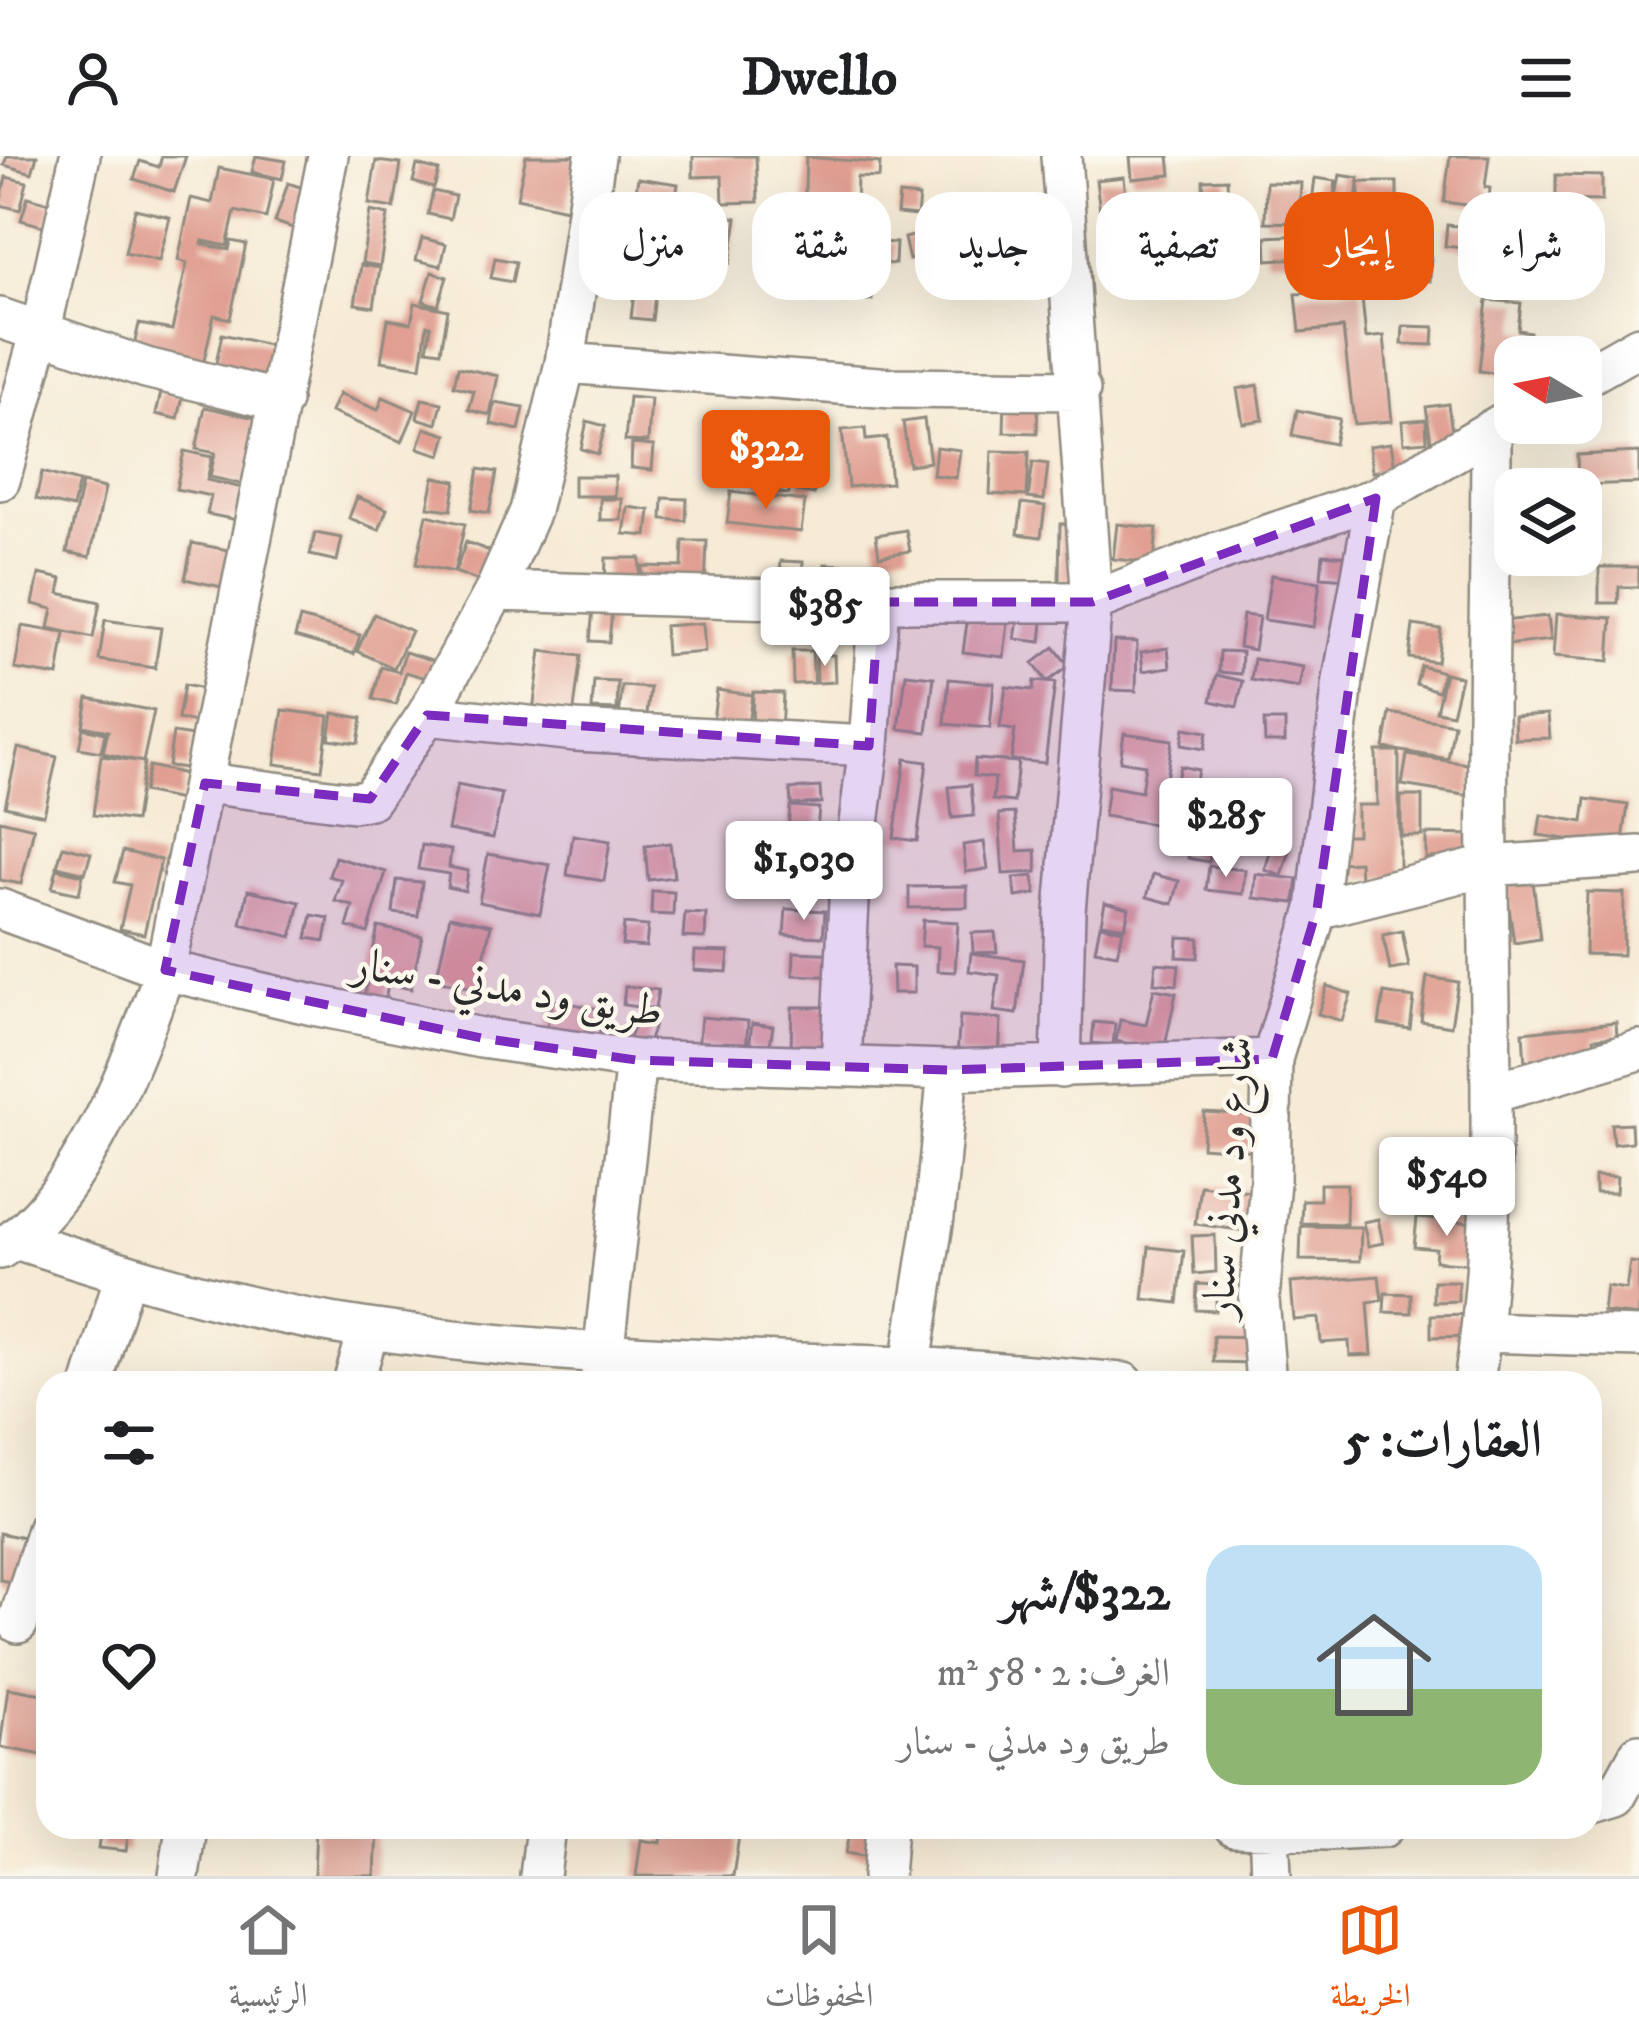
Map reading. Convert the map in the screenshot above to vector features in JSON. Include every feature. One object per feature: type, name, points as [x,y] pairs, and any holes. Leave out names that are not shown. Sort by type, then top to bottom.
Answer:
[{"type":"street","points":[[0,480],[40,334],[80,156]]},
{"type":"street","points":[[328,156],[165,970],[138,1046],[68,1180],[8,1244],[236,1304],[369,1329],[602,1368],[734,1371]]},
{"type":"street","points":[[205,783],[353,802],[370,799],[427,715],[496,591],[530,511],[565,363],[595,156]]},
{"type":"street","points":[[1061,156],[1092,602],[1065,911],[1061,1068]]},
{"type":"street","points":[[0,318],[146,368],[281,401]]},
{"type":"street","points":[[1602,367],[1639,346]]},
{"type":"street","points":[[565,363],[892,388],[1080,390]]},
{"type":"street","points":[[496,591],[879,602],[1092,602],[1218,552],[1376,498],[1494,428]]},
{"type":"street","points":[[1476,1371],[1482,1332],[1492,1093],[1487,866],[1502,444]]},
{"type":"street","name":"شارع ود مدني سنار","points":[[1265,1371],[1259,1299],[1270,1182],[1272,1059],[1317,909],[1343,680],[1376,498]]},
{"type":"street","points":[[841,1066],[849,901],[869,746],[879,602]]},
{"type":"street","points":[[427,715],[598,733],[869,746]]},
{"type":"street","points":[[1317,909],[1487,866],[1639,856]]},
{"type":"street","name":"طريق ود مدني - سنار","points":[[0,909],[165,970],[460,1034],[635,1060],[948,1070],[1272,1059]]},
{"type":"street","points":[[1492,1093],[1639,1050]]},
{"type":"street","points":[[602,1368],[635,1060]]},
{"type":"street","points":[[910,1371],[934,1217],[948,1070]]},
{"type":"street","points":[[96,1371],[125,1275]]},
{"type":"street","points":[[356,1371],[369,1329]]},
{"type":"street","points":[[1482,1332],[1639,1337]]},
{"type":"street","points":[[22,1625],[36,1572]]},
{"type":"street","points":[[1602,1800],[1616,1796],[1639,1754]]},
{"type":"street","points":[[179,1876],[184,1839]]},
{"type":"street","points":[[540,1876],[545,1839]]},
{"type":"street","points":[[884,1876],[886,1839]]},
{"type":"street","points":[[1261,1839],[1271,1876]]},
{"type":"highlighted area","points":[[1376,498],[1317,909],[1272,1059],[948,1070],[636,1060],[481,1038],[165,970],[205,783],[370,799],[427,715],[869,746],[879,602],[1092,602]]},
{"type":"building","points":[[7,156],[37,156],[32,173],[4,165]]},
{"type":"building","points":[[162,156],[186,156],[174,192],[134,179],[140,161],[159,167]]},
{"type":"building","points":[[256,156],[286,161],[282,179],[252,172]]},
{"type":"building","points":[[526,156],[578,156],[566,209],[517,198]]},
{"type":"building","points":[[693,156],[756,156],[758,192],[752,192],[752,202],[728,203],[722,176],[693,177]]},
{"type":"building","points":[[1130,156],[1169,156],[1171,175],[1132,179]]},
{"type":"building","points":[[1450,156],[1489,156],[1485,187],[1490,192],[1458,192],[1458,204],[1444,202]]},
{"type":"building","points":[[806,157],[880,163],[879,178],[857,177],[856,192],[805,192]]},
{"type":"building","points":[[376,161],[401,164],[394,208],[369,204]]},
{"type":"building","points":[[417,165],[439,171],[434,188],[413,182]]},
{"type":"building","points":[[219,168],[274,179],[266,218],[235,211],[227,246],[202,244],[229,250],[231,241],[246,244],[230,319],[214,315],[203,365],[133,350],[139,324],[172,330],[187,263],[178,260],[191,198],[212,203]]},
{"type":"building","points":[[1340,175],[1359,178],[1357,192],[1337,192]]},
{"type":"building","points":[[1556,175],[1602,176],[1602,192],[1556,192]]},
{"type":"building","points":[[6,177],[27,182],[20,210],[0,205]]},
{"type":"building","points":[[1124,177],[1126,192],[1098,192],[1096,180]]},
{"type":"building","points":[[638,178],[678,184],[677,192],[636,192]]},
{"type":"building","points":[[1315,178],[1336,181],[1335,192],[1313,192]]},
{"type":"building","points":[[1227,179],[1228,192],[1204,192],[1203,180]]},
{"type":"building","points":[[1266,182],[1301,183],[1301,192],[1284,192],[1284,223],[1265,222]]},
{"type":"building","points":[[1359,182],[1397,182],[1397,192],[1359,192]]},
{"type":"building","points":[[288,183],[309,190],[296,229],[275,222]]},
{"type":"building","points":[[433,191],[455,196],[450,219],[428,214]]},
{"type":"building","points":[[899,195],[915,197],[915,216],[897,214]]},
{"type":"building","points":[[28,197],[53,204],[46,227],[21,220]]},
{"type":"building","points":[[135,209],[170,217],[159,261],[125,253]]},
{"type":"building","points":[[370,211],[388,215],[380,266],[362,263]]},
{"type":"building","points":[[728,217],[737,218],[728,263]]},
{"type":"building","points":[[1447,225],[1458,226],[1458,248],[1445,246]]},
{"type":"building","points":[[915,235],[915,258],[909,260],[904,238]]},
{"type":"building","points":[[1284,236],[1284,259],[1267,260],[1266,237]]},
{"type":"building","points":[[422,238],[446,244],[441,266],[416,260]]},
{"type":"building","points":[[891,243],[896,243],[895,264],[891,264]]},
{"type":"building","points":[[495,258],[516,262],[512,282],[491,278]]},
{"type":"building","points":[[361,265],[380,268],[374,307],[355,304]]},
{"type":"building","points":[[432,272],[447,277],[438,306],[423,301]]},
{"type":"building","points":[[633,300],[654,300],[652,320],[631,318]]},
{"type":"building","points":[[1297,300],[1362,300],[1366,338],[1384,336],[1392,421],[1354,424],[1343,328],[1300,332]]},
{"type":"building","points":[[1487,300],[1521,303],[1518,330],[1530,332],[1530,336],[1494,336],[1494,373],[1479,371]]},
{"type":"building","points":[[415,303],[448,310],[441,351],[427,349],[431,326],[427,325],[421,367],[381,361],[388,319],[411,323]]},
{"type":"building","points":[[1403,326],[1434,327],[1433,345],[1402,344]]},
{"type":"building","points":[[222,334],[273,346],[264,385],[214,373]]},
{"type":"building","points":[[458,367],[498,376],[490,415],[469,410],[474,391],[454,386]]},
{"type":"building","points":[[1258,385],[1263,420],[1243,423],[1237,389]]},
{"type":"building","points":[[161,392],[183,397],[178,419],[156,414]]},
{"type":"building","points":[[339,394],[378,410],[383,397],[415,411],[402,442],[331,412]]},
{"type":"building","points":[[1005,394],[1038,396],[1037,433],[1004,432]]},
{"type":"building","points":[[629,397],[651,399],[648,442],[625,441]]},
{"type":"building","points":[[422,399],[442,403],[437,424],[417,418]]},
{"type":"building","points":[[495,403],[524,408],[519,430],[491,424]]},
{"type":"building","points":[[1448,404],[1454,446],[1432,449],[1426,407]]},
{"type":"building","points":[[205,407],[260,419],[246,485],[210,477],[215,453],[196,449]]},
{"type":"building","points":[[1297,410],[1339,419],[1334,444],[1292,435]]},
{"type":"building","points":[[924,419],[930,462],[909,465],[903,422]]},
{"type":"building","points":[[1426,419],[1427,441],[1404,443],[1402,421]]},
{"type":"building","points":[[587,421],[605,426],[598,454],[581,449]]},
{"type":"building","points":[[425,428],[447,435],[441,455],[418,448]]},
{"type":"building","points":[[865,428],[866,440],[887,438],[891,483],[848,487],[842,430]]},
{"type":"building","points":[[1391,443],[1395,468],[1372,472],[1369,446]]},
{"type":"building","points":[[632,444],[654,446],[652,470],[631,468]]},
{"type":"building","points":[[936,447],[960,450],[956,478],[933,475]]},
{"type":"building","points":[[184,451],[212,457],[207,480],[243,488],[237,520],[207,514],[211,496],[176,489]]},
{"type":"building","points":[[992,451],[1029,452],[1027,496],[990,494]]},
{"type":"building","points":[[805,452],[822,455],[814,494],[797,491]]},
{"type":"building","points":[[1639,452],[1639,483],[1602,484],[1602,468],[1577,468],[1577,455]]},
{"type":"building","points":[[759,458],[790,460],[789,494],[758,492]]},
{"type":"building","points":[[1033,462],[1048,464],[1044,500],[1028,498]]},
{"type":"building","points":[[479,469],[497,472],[489,513],[471,510]]},
{"type":"building","points":[[42,472],[79,482],[73,508],[36,499]]},
{"type":"building","points":[[574,476],[615,476],[615,496],[574,496]]},
{"type":"building","points":[[434,477],[456,481],[451,510],[428,507]]},
{"type":"building","points":[[82,483],[105,488],[90,557],[67,552]]},
{"type":"building","points":[[731,492],[805,501],[801,532],[727,523]]},
{"type":"building","points":[[357,497],[387,509],[379,530],[349,518]]},
{"type":"building","points":[[663,498],[687,499],[686,521],[662,519]]},
{"type":"building","points":[[600,499],[622,499],[621,520],[600,520]]},
{"type":"building","points":[[1022,503],[1045,506],[1041,537],[1018,534]]},
{"type":"building","points":[[628,507],[650,510],[647,536],[624,534]]},
{"type":"building","points":[[427,515],[465,524],[454,572],[416,564]]},
{"type":"building","points":[[1060,524],[1082,524],[1081,582],[1059,582]]},
{"type":"building","points":[[1117,524],[1157,528],[1154,563],[1113,559]]},
{"type":"building","points":[[906,530],[910,551],[879,556],[876,535]]},
{"type":"building","points":[[315,533],[342,538],[337,561],[310,555]]},
{"type":"building","points":[[683,541],[707,541],[705,589],[642,588],[642,566],[682,567]]},
{"type":"building","points":[[466,542],[511,559],[500,589],[455,572]]},
{"type":"building","points":[[192,543],[233,551],[226,588],[185,579]]},
{"type":"building","points":[[1323,554],[1349,556],[1347,579],[1321,577]]},
{"type":"building","points":[[606,558],[640,558],[639,585],[605,584]]},
{"type":"building","points":[[781,561],[803,562],[802,588],[779,586]]},
{"type":"building","points":[[825,564],[861,566],[861,585],[824,583]]},
{"type":"building","points":[[1602,567],[1639,567],[1639,587],[1619,587],[1618,603],[1599,603]]},
{"type":"building","points":[[39,574],[62,579],[59,593],[100,602],[93,638],[49,628],[53,609],[33,604]]},
{"type":"building","points":[[1271,575],[1320,582],[1314,627],[1264,620]]},
{"type":"building","points":[[969,608],[1009,613],[1004,657],[963,652]]},
{"type":"building","points":[[593,609],[612,611],[609,642],[590,641]]},
{"type":"building","points":[[374,614],[411,631],[394,668],[357,651]]},
{"type":"building","points":[[1556,614],[1612,618],[1609,661],[1553,657]]},
{"type":"building","points":[[1243,615],[1259,617],[1254,650],[1239,647]]},
{"type":"building","points":[[1548,616],[1551,640],[1506,645],[1503,621]]},
{"type":"building","points":[[300,618],[360,635],[354,654],[295,637]]},
{"type":"building","points":[[1018,619],[1043,622],[1041,642],[1015,639]]},
{"type":"building","points":[[105,620],[161,628],[155,668],[99,660]]},
{"type":"building","points":[[703,623],[705,652],[666,655],[664,626]]},
{"type":"building","points":[[1413,625],[1441,629],[1437,662],[1409,658]]},
{"type":"building","points":[[22,626],[65,633],[58,676],[15,669]]},
{"type":"building","points":[[1114,641],[1137,642],[1136,691],[1112,690]]},
{"type":"building","points":[[1054,647],[1069,666],[1047,682],[1033,663]]},
{"type":"building","points":[[1168,648],[1170,667],[1143,671],[1141,652]]},
{"type":"building","points":[[541,651],[581,656],[573,717],[533,711]]},
{"type":"building","points":[[792,651],[812,651],[814,683],[793,684]]},
{"type":"building","points":[[1220,651],[1242,652],[1241,674],[1219,672]]},
{"type":"building","points":[[405,652],[452,666],[447,684],[406,672],[396,705],[373,699],[381,667],[399,672]]},
{"type":"building","points":[[816,655],[834,655],[835,682],[817,683]]},
{"type":"building","points":[[1254,659],[1303,667],[1299,688],[1251,680]]},
{"type":"building","points":[[1421,666],[1443,672],[1438,691],[1416,684]]},
{"type":"building","points":[[1445,673],[1461,677],[1452,714],[1436,711]]},
{"type":"building","points":[[906,674],[934,677],[927,732],[899,729]]},
{"type":"building","points":[[1217,675],[1243,681],[1237,707],[1211,701]]},
{"type":"building","points":[[949,679],[994,683],[990,728],[945,724]]},
{"type":"building","points":[[594,681],[618,682],[617,710],[592,709]]},
{"type":"building","points":[[1034,681],[1055,683],[1045,763],[1011,760],[1015,730],[1000,728],[1006,687],[1033,690]]},
{"type":"building","points":[[184,685],[203,689],[197,723],[178,719]]},
{"type":"building","points":[[622,686],[650,688],[646,723],[619,720]]},
{"type":"building","points":[[717,690],[752,695],[747,732],[712,727]]},
{"type":"building","points":[[753,692],[783,693],[781,731],[752,730]]},
{"type":"building","points":[[88,698],[154,711],[143,762],[103,753],[108,731],[83,726]]},
{"type":"building","points":[[283,710],[329,716],[322,770],[275,764]]},
{"type":"building","points":[[333,713],[362,718],[358,743],[329,739]]},
{"type":"building","points":[[1390,713],[1454,724],[1448,759],[1384,748]]},
{"type":"building","points":[[1548,714],[1550,738],[1515,739],[1514,716]]},
{"type":"building","points":[[1264,721],[1285,721],[1285,742],[1265,742]]},
{"type":"building","points":[[83,728],[105,733],[101,752],[79,748]]},
{"type":"building","points":[[1184,728],[1207,732],[1204,749],[1181,745]]},
{"type":"building","points":[[173,733],[192,736],[188,768],[168,766]]},
{"type":"building","points":[[1124,733],[1172,740],[1159,825],[1104,816],[1108,786],[1141,792],[1145,765],[1120,761]]},
{"type":"building","points":[[18,748],[57,757],[44,815],[5,806]]},
{"type":"building","points":[[1376,751],[1399,751],[1399,878],[1360,879],[1359,862],[1339,863],[1339,835],[1357,835],[1357,805],[1377,805]]},
{"type":"building","points":[[1407,755],[1475,765],[1470,796],[1402,785]]},
{"type":"building","points":[[101,756],[144,762],[135,821],[93,815]]},
{"type":"building","points":[[905,759],[927,762],[917,841],[894,838]]},
{"type":"building","points":[[975,759],[1018,762],[1014,802],[993,800],[995,778],[974,776]]},
{"type":"building","points":[[149,766],[185,774],[180,800],[143,792]]},
{"type":"building","points":[[1180,766],[1198,770],[1192,801],[1173,797]]},
{"type":"building","points":[[457,785],[502,794],[493,838],[448,830]]},
{"type":"building","points":[[971,785],[974,816],[952,818],[949,787]]},
{"type":"building","points":[[1204,785],[1224,789],[1209,862],[1188,858]]},
{"type":"building","points":[[820,787],[821,803],[791,805],[790,789]]},
{"type":"building","points":[[1401,796],[1422,796],[1422,836],[1401,836]]},
{"type":"building","points":[[1586,799],[1628,805],[1622,847],[1538,835],[1541,815],[1583,822]]},
{"type":"building","points":[[1170,800],[1186,803],[1181,831],[1165,828]]},
{"type":"building","points":[[790,806],[819,808],[817,830],[788,829]]},
{"type":"building","points":[[1015,813],[1018,851],[1036,850],[1037,872],[1003,874],[999,814]]},
{"type":"building","points":[[0,820],[34,828],[21,884],[0,880]]},
{"type":"building","points":[[1426,834],[1474,835],[1473,857],[1426,858]]},
{"type":"building","points":[[573,835],[610,841],[604,881],[567,875]]},
{"type":"building","points":[[984,842],[988,869],[966,872],[963,845]]},
{"type":"building","points":[[670,843],[674,877],[648,880],[645,846]]},
{"type":"building","points":[[422,845],[451,850],[449,867],[468,871],[465,891],[447,887],[449,874],[418,869]]},
{"type":"building","points":[[1272,845],[1290,851],[1282,876],[1265,870]]},
{"type":"building","points":[[63,846],[91,853],[85,873],[57,866]]},
{"type":"building","points":[[123,851],[161,860],[144,934],[120,929],[130,885],[115,882]]},
{"type":"building","points":[[488,854],[550,865],[540,914],[479,902]]},
{"type":"building","points":[[335,857],[386,872],[368,933],[347,927],[353,906],[335,901],[342,880],[329,876]]},
{"type":"building","points":[[1209,866],[1245,870],[1243,894],[1206,890]]},
{"type":"building","points":[[57,869],[83,875],[79,894],[52,888]]},
{"type":"building","points":[[1153,874],[1179,881],[1173,904],[1147,897]]},
{"type":"building","points":[[1256,874],[1298,879],[1295,903],[1254,898]]},
{"type":"building","points":[[1033,876],[1036,894],[1016,897],[1014,878]]},
{"type":"building","points":[[397,880],[422,882],[418,916],[393,913]]},
{"type":"building","points":[[1533,881],[1540,939],[1514,943],[1506,885]]},
{"type":"building","points":[[967,886],[967,907],[909,908],[909,887]]},
{"type":"building","points":[[248,890],[300,902],[292,937],[241,924]]},
{"type":"building","points":[[652,891],[674,892],[673,915],[651,914]]},
{"type":"building","points":[[1587,892],[1624,893],[1623,955],[1585,954]]},
{"type":"building","points":[[1105,902],[1129,908],[1125,927],[1101,923]]},
{"type":"building","points":[[786,909],[825,911],[823,937],[784,935]]},
{"type":"building","points":[[685,913],[706,914],[705,938],[683,937]]},
{"type":"building","points":[[312,915],[329,918],[325,941],[307,938]]},
{"type":"building","points":[[450,916],[491,925],[477,989],[436,980]]},
{"type":"building","points":[[923,920],[958,922],[955,972],[937,971],[938,947],[921,946]]},
{"type":"building","points":[[624,924],[648,926],[646,947],[622,945]]},
{"type":"building","points":[[1100,925],[1123,930],[1117,954],[1095,950]]},
{"type":"building","points":[[378,927],[422,936],[411,989],[388,984],[384,1007],[363,1002]]},
{"type":"building","points":[[1402,931],[1409,967],[1390,970],[1383,935]]},
{"type":"building","points":[[995,932],[997,952],[973,953],[972,933]]},
{"type":"building","points":[[1178,937],[1199,938],[1198,958],[1177,957]]},
{"type":"building","points":[[695,951],[729,952],[727,972],[694,970]]},
{"type":"building","points":[[794,952],[844,954],[843,977],[793,975]]},
{"type":"building","points":[[971,953],[1024,960],[1017,1014],[994,1011],[999,975],[969,971]]},
{"type":"building","points":[[1156,963],[1179,965],[1177,985],[1154,983]]},
{"type":"building","points":[[892,966],[914,967],[914,993],[893,993]]},
{"type":"building","points":[[1427,977],[1458,982],[1451,1026],[1421,1021]]},
{"type":"building","points":[[625,986],[658,990],[655,1009],[623,1005]]},
{"type":"building","points":[[1327,986],[1351,994],[1342,1021],[1318,1014]]},
{"type":"building","points":[[1154,989],[1176,993],[1164,1051],[1116,1041],[1120,1020],[1146,1025]]},
{"type":"building","points":[[1384,993],[1414,998],[1410,1029],[1379,1024]]},
{"type":"building","points":[[553,1000],[604,1010],[597,1045],[545,1035]]},
{"type":"building","points":[[792,1007],[834,1007],[833,1052],[791,1052]]},
{"type":"building","points":[[960,1016],[1001,1019],[999,1058],[957,1055]]},
{"type":"building","points":[[701,1017],[748,1021],[746,1052],[698,1048]]},
{"type":"building","points":[[635,1020],[654,1026],[646,1049],[628,1042]]},
{"type":"building","points":[[1094,1022],[1115,1024],[1113,1045],[1092,1043]]},
{"type":"building","points":[[1616,1022],[1617,1036],[1594,1038],[1596,1057],[1525,1064],[1523,1032]]},
{"type":"building","points":[[752,1023],[773,1026],[769,1051],[749,1048]]},
{"type":"building","points":[[1204,1112],[1259,1115],[1257,1151],[1202,1147]]},
{"type":"building","points":[[1631,1123],[1632,1142],[1613,1144],[1611,1124]]},
{"type":"building","points":[[1456,1158],[1462,1194],[1424,1201],[1417,1165]]},
{"type":"building","points":[[1595,1176],[1617,1177],[1616,1193],[1595,1193]]},
{"type":"building","points":[[1320,1184],[1347,1184],[1346,1224],[1301,1223],[1302,1200],[1320,1200]]},
{"type":"building","points":[[1200,1185],[1259,1192],[1254,1232],[1195,1224]]},
{"type":"building","points":[[1417,1218],[1476,1223],[1472,1264],[1435,1261],[1436,1249],[1414,1247]]},
{"type":"building","points":[[1378,1219],[1383,1243],[1368,1246],[1363,1222]]},
{"type":"building","points":[[1301,1226],[1361,1227],[1360,1261],[1300,1260]]},
{"type":"building","points":[[1215,1235],[1216,1272],[1194,1274],[1192,1236]]},
{"type":"building","points":[[1149,1247],[1184,1251],[1178,1303],[1143,1299]]},
{"type":"building","points":[[1630,1262],[1639,1263],[1639,1316],[1603,1312],[1606,1286],[1626,1289]]},
{"type":"building","points":[[1379,1276],[1382,1300],[1368,1302],[1372,1355],[1350,1356],[1349,1341],[1321,1343],[1319,1318],[1294,1320],[1291,1283]]},
{"type":"building","points":[[1433,1281],[1458,1281],[1458,1301],[1433,1302]]},
{"type":"building","points":[[1197,1284],[1216,1285],[1216,1311],[1196,1310]]},
{"type":"building","points":[[1385,1293],[1411,1294],[1411,1313],[1384,1312]]},
{"type":"building","points":[[1471,1314],[1471,1336],[1431,1337],[1431,1315]]},
{"type":"building","points":[[1213,1336],[1255,1337],[1253,1363],[1213,1362]]},
{"type":"building","points":[[0,1533],[33,1540],[23,1584],[0,1580]]},
{"type":"building","points":[[8,1688],[36,1693],[36,1754],[0,1747]]},
{"type":"building","points":[[100,1839],[128,1839],[126,1851],[99,1848]]},
{"type":"building","points":[[316,1839],[377,1839],[375,1876],[314,1876]]},
{"type":"building","points":[[662,1839],[739,1839],[733,1876],[636,1876],[641,1840],[661,1843]]},
{"type":"building","points":[[849,1839],[870,1839],[867,1857],[846,1853]]}]
